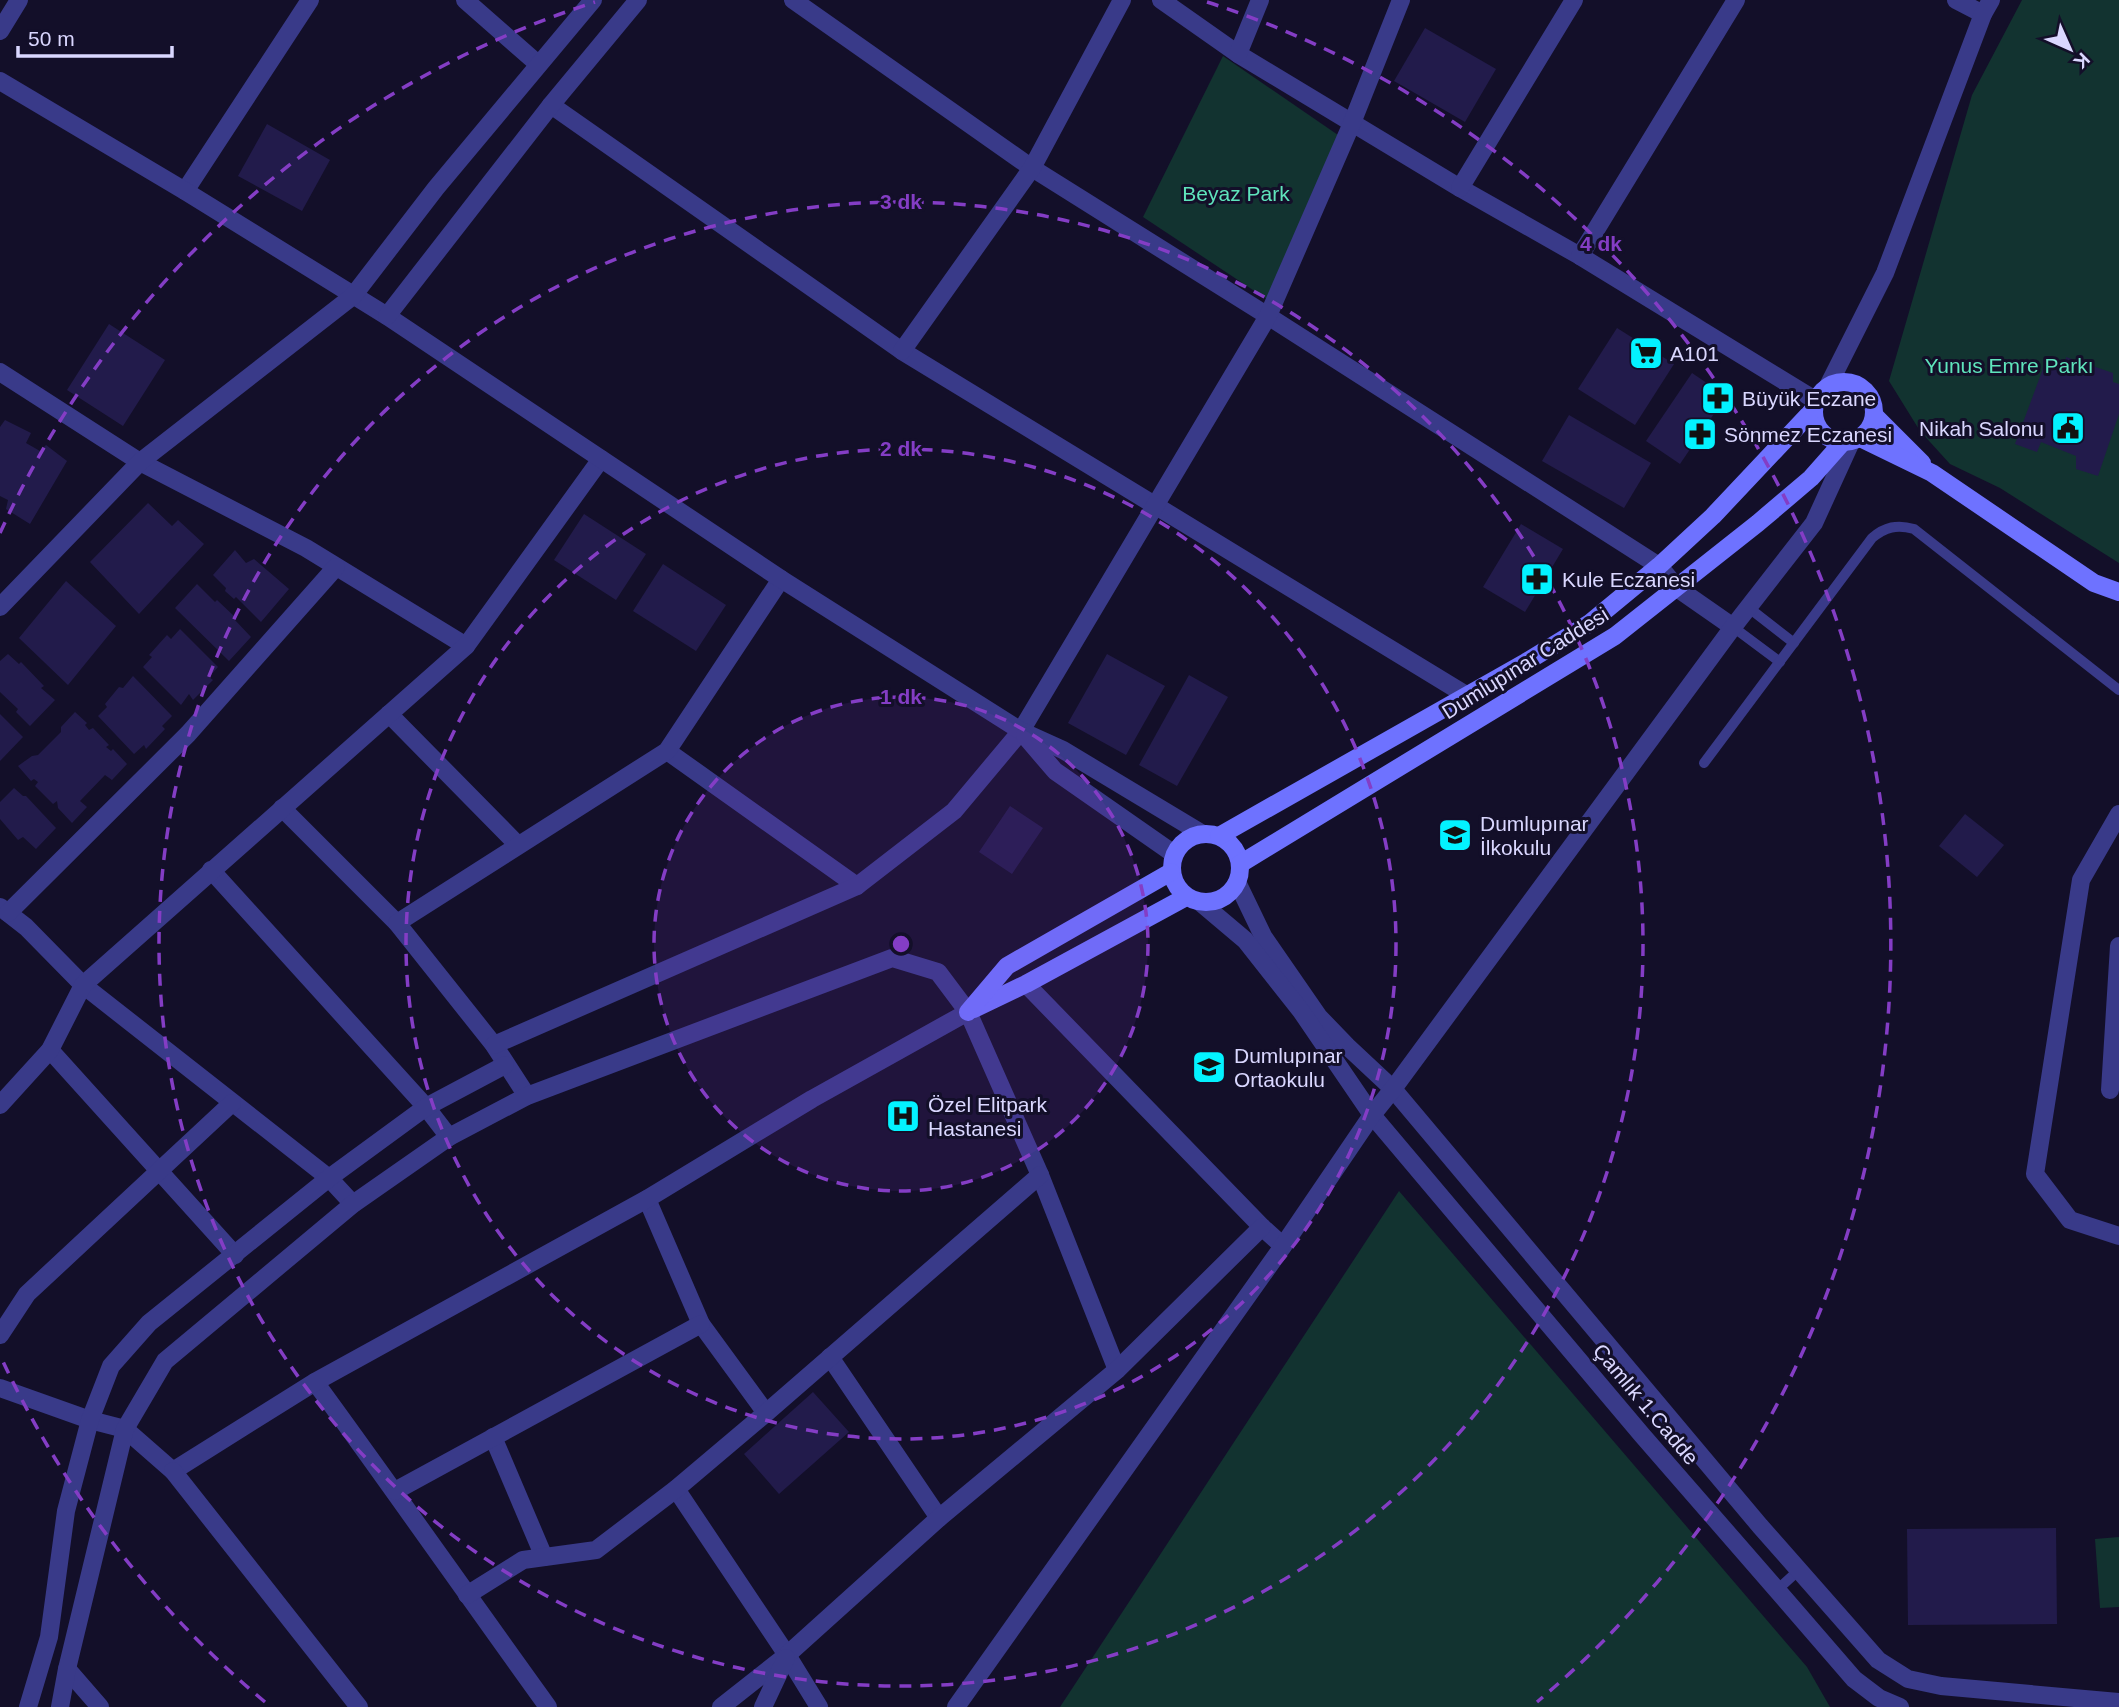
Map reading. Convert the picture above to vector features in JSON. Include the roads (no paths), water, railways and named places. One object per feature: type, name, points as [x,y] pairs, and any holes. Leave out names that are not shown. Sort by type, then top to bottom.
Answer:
[{"type":"main road","points":[[1851,441],[1872,424],[1874,415],[1870,397],[1856,384],[1837,382],[1828,386],[1814,405],[1814,420],[1817,429],[1824,436],[1833,441],[1851,441],[1932,473]]},
{"type":"main road","name":"Dumlupınar Caddesi","points":[[1210,835],[1526,662],[1590,624],[1713,516],[1814,405]]},
{"type":"main road","points":[[1874,415],[1932,473],[2094,583],[2119,592]]},
{"type":"main road","name":"Dumlupınar Caddesi","points":[[1238,873],[1615,636],[1769,514],[1851,441]]},
{"type":"main road","points":[[1210,835],[1233,847],[1238,873],[1228,894],[1215,901],[1193,899],[968,1012],[1007,966],[1173,863],[1185,840],[1210,835]]},
{"type":"main road","points":[[1173,863],[1176,886],[1193,899]]},
{"type":"street","points":[[0,31],[19,0]]},
{"type":"street","points":[[185,191],[310,0]]},
{"type":"street","points":[[465,0],[538,64]]},
{"type":"street","points":[[0,607],[141,462],[353,296],[436,188],[593,0]]},
{"type":"street","points":[[387,316],[551,105],[638,0]]},
{"type":"street","points":[[793,0],[1032,168],[1658,566],[1677,588],[1733,627]]},
{"type":"street","points":[[902,351],[1032,168],[1122,0]]},
{"type":"street","points":[[1161,0],[1238,54],[1460,188],[1580,256],[1814,405]]},
{"type":"street","points":[[1238,54],[1260,0]]},
{"type":"street","points":[[494,1045],[857,886],[954,811],[1021,731],[1268,316],[1352,123],[1401,0]]},
{"type":"street","points":[[1460,188],[1574,0]]},
{"type":"street","points":[[1580,256],[1736,0]]},
{"type":"street","points":[[1828,386],[1885,273],[1987,7],[1955,0]]},
{"type":"street","points":[[0,81],[387,316],[781,579],[1021,731],[1063,750],[1210,835]]},
{"type":"street","points":[[551,105],[902,351],[1466,695]]},
{"type":"street","points":[[0,372],[141,462],[306,548],[466,646]]},
{"type":"street","points":[[956,1707],[1283,1247],[1372,1115],[1733,627],[1814,523],[1851,441]]},
{"type":"street","points":[[0,1105],[50,1050],[83,985],[466,646],[601,459]]},
{"type":"street","points":[[336,567],[188,734],[4,910],[26,927],[83,985],[329,1178],[353,1204]]},
{"type":"street","points":[[397,922],[667,751],[781,579]]},
{"type":"street","points":[[388,715],[518,845]]},
{"type":"street","points":[[1021,731],[1055,771],[1173,863]]},
{"type":"street","points":[[667,751],[857,886]]},
{"type":"street","points":[[282,808],[397,922],[494,1045],[527,1096]]},
{"type":"street","points":[[2119,814],[2081,880],[2035,1174],[2070,1220],[2119,1236]]},
{"type":"street","points":[[211,870],[426,1107],[449,1137]]},
{"type":"street","points":[[1238,873],[1263,936],[1320,1017],[1393,1089],[1878,1660],[1908,1679],[1941,1686],[2119,1702]]},
{"type":"street","name":"Çamlık 1.Cadde","points":[[1193,899],[1245,940],[1301,1011],[1372,1115],[1633,1424],[1854,1679],[1879,1698],[1900,1707]]},
{"type":"street","points":[[2110,1090],[2119,946]]},
{"type":"street","points":[[60,1707],[125,1429],[165,1361],[353,1204],[449,1137],[527,1096],[892,958],[938,972],[968,1012],[1040,1175],[1117,1370]]},
{"type":"street","points":[[1026,984],[1283,1247]]},
{"type":"street","points":[[173,1471],[315,1382],[647,1199],[812,1099],[968,1012]]},
{"type":"street","points":[[50,1050],[235,1255]]},
{"type":"street","points":[[28,1707],[49,1637],[66,1511],[89,1420],[111,1366],[149,1323],[329,1178],[426,1107],[505,1065]]},
{"type":"street","points":[[0,1335],[26,1294],[232,1103]]},
{"type":"street","points":[[467,1595],[523,1560],[596,1550],[676,1489],[766,1413],[1040,1175]]},
{"type":"street","points":[[647,1199],[702,1324],[766,1413]]},
{"type":"street","points":[[721,1707],[787,1655],[939,1518],[1117,1370],[1262,1227]]},
{"type":"street","points":[[395,1491],[702,1324]]},
{"type":"street","points":[[830,1357],[939,1518]]},
{"type":"street","points":[[315,1382],[548,1707]]},
{"type":"street","points":[[0,1388],[89,1420],[125,1429],[173,1471],[359,1707]]},
{"type":"street","points":[[493,1437],[544,1557]]},
{"type":"street","points":[[676,1489],[819,1707]]},
{"type":"street","points":[[763,1707],[787,1655]]},
{"type":"street","points":[[67,1669],[100,1707]]},
{"type":"lane","points":[[1704,763],[1872,538],[1886,528],[1905,526],[1914,529],[2119,690]]},
{"type":"lane","points":[[1749,608],[1794,643]]},
{"type":"lane","points":[[1733,627],[1780,662]]},
{"type":"lane","points":[[1777,1590],[1799,1570]]},
{"type":"place","name":"A101","points":[[1646,353]]},
{"type":"place","name":"Büyük Eczane","points":[[1718,398]]},
{"type":"place","name":"Nikah Salonu","points":[[2068,428]]},
{"type":"place","name":"Sönmez Eczanesi","points":[[1700,434]]},
{"type":"place","name":"Kule Eczanesi","points":[[1537,579]]},
{"type":"place","name":"Dumlupınar İlkokulu","points":[[1455,835]]},
{"type":"place","name":"Dumlupınar Ortaokulu","points":[[1209,1067]]},
{"type":"place","name":"Özel Elitpark Hastanesi","points":[[903,1116]]},
{"type":"park label","name":"Beyaz Park","points":[[1236,193]]},
{"type":"park label","name":"Yunus Emre Parkı","points":[[2009,365]]}]
